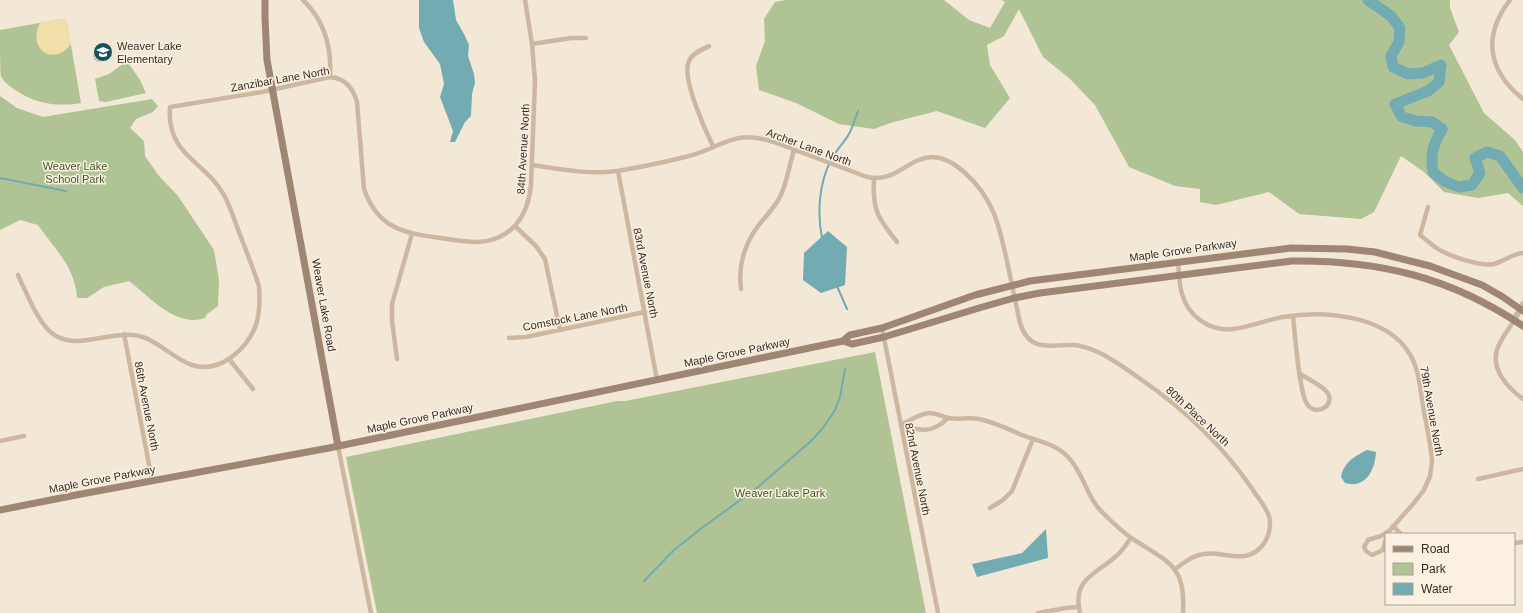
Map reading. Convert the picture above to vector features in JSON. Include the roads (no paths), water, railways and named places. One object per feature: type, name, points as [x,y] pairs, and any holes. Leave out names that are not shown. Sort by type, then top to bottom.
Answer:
[{"type":"main road","name":"Weaver Lake Road","points":[[265,0],[266,46],[272,89],[338,446]]},
{"type":"main road","name":"Maple Grove Parkway","points":[[0,510],[338,446],[843,341],[850,335],[882,328],[969,297],[1012,285],[1178,261],[1291,248],[1340,248],[1375,252],[1456,274],[1482,286],[1522,308]]},
{"type":"main road","name":"Maple Grove Parkway","points":[[843,341],[852,344],[884,337],[1014,298],[1040,293],[1179,274],[1292,261],[1318,261],[1373,265],[1426,278],[1485,302],[1523,326]]},
{"type":"street","points":[[304,0],[320,20],[326,34],[330,48],[330,76]]},
{"type":"street","name":"84th Avenue North","points":[[515,226],[522,218],[530,198],[532,165],[535,81],[532,44],[525,0]]},
{"type":"street","points":[[1510,0],[1496,23],[1492,49],[1494,62],[1500,74],[1507,85],[1523,99]]},
{"type":"street","points":[[532,44],[571,38],[586,38]]},
{"type":"street","points":[[709,46],[693,55],[689,60],[688,65],[693,97],[698,113],[713,146]]},
{"type":"street","name":"Zanzibar Lane North","points":[[229,359],[242,347],[256,325],[260,300],[259,286],[224,195],[209,175],[188,158],[173,134],[169,114],[170,107],[272,89],[330,76],[340,79],[345,82],[354,93],[357,102],[364,189],[374,210],[386,222],[401,231],[412,234],[466,242],[478,242],[498,237],[515,226]]},
{"type":"street","name":"Archer Lane North","points":[[532,165],[584,172],[601,173],[618,171],[688,156],[726,140],[749,137],[762,138],[874,179]]},
{"type":"street","points":[[741,289],[740,270],[744,250],[750,237],[779,199],[785,185],[794,150]]},
{"type":"street","name":"80th Place North","points":[[874,179],[893,175],[913,163],[932,157],[950,161],[958,167],[971,178],[981,190],[997,220],[1022,329],[1032,342],[1043,346],[1076,345],[1100,353],[1155,388],[1190,418],[1226,455],[1269,515],[1270,525],[1265,542],[1259,550],[1252,554],[1240,557],[1211,553],[1202,554],[1185,562],[1175,569]]},
{"type":"street","name":"83rd Avenue North","points":[[618,171],[657,380]]},
{"type":"street","points":[[874,179],[874,202],[876,212],[897,242]]},
{"type":"street","points":[[1428,207],[1420,235],[1440,250],[1486,265],[1500,262],[1514,255],[1523,253]]},
{"type":"street","points":[[515,226],[536,246],[545,259],[560,330]]},
{"type":"street","points":[[397,359],[392,320],[392,304],[412,234]]},
{"type":"street","name":"79th Avenue North","points":[[1178,261],[1182,295],[1186,304],[1193,314],[1210,326],[1230,330],[1293,316],[1322,315],[1362,321],[1378,326],[1403,344],[1415,364],[1432,462],[1430,476],[1424,490],[1414,504],[1390,530]]},
{"type":"street","points":[[18,275],[42,323],[49,332],[63,340],[77,341],[124,334],[144,337],[191,365],[199,367],[216,365],[229,359],[253,389]]},
{"type":"street","points":[[1522,308],[1501,342],[1496,357],[1500,374],[1505,382],[1511,390],[1523,399]]},
{"type":"street","name":"Comstock Lane North","points":[[509,338],[526,337],[645,312]]},
{"type":"street","points":[[1293,316],[1300,374],[1304,398],[1307,405],[1311,409],[1323,409],[1330,402],[1326,391],[1300,374]]},
{"type":"street","name":"82nd Avenue North","points":[[882,328],[938,613]]},
{"type":"street","name":"86th Avenue North","points":[[124,334],[152,480]]},
{"type":"street","points":[[901,426],[915,417],[928,413],[948,418],[980,419],[1048,444],[1068,456],[1075,465],[1097,507],[1131,538],[1175,569],[1183,589],[1183,613]]},
{"type":"street","points":[[901,426],[916,430],[936,428],[948,418]]},
{"type":"street","points":[[0,441],[24,436]]},
{"type":"street","points":[[990,508],[1003,500],[1012,491],[1033,439]]},
{"type":"street","name":"Weaver Lake Road","points":[[338,446],[372,613]]},
{"type":"street","points":[[1478,478],[1523,469]]},
{"type":"street","name":"79th Avenue North","points":[[1385,533],[1368,540],[1364,547],[1366,551],[1372,555],[1383,550],[1385,542]]},
{"type":"street","points":[[1080,613],[1079,592],[1082,584],[1087,578],[1117,556],[1131,538]]},
{"type":"street","points":[[1038,613],[1079,607]]},
{"type":"water","points":[[419,0],[453,0],[456,20],[469,45],[468,56],[474,74],[475,83],[472,94],[471,116],[465,122],[455,142],[450,142],[453,131],[440,97],[444,84],[440,64],[424,42],[419,28]]},
{"type":"water","points":[[828,231],[847,247],[845,285],[821,293],[803,280],[804,253]]},
{"type":"water","points":[[1367,450],[1376,452],[1374,465],[1368,476],[1364,481],[1359,483],[1345,483],[1341,477],[1344,467],[1354,458]]},
{"type":"water","points":[[1046,529],[1048,558],[977,577],[972,564],[1022,553]]},
{"type":"waterway","points":[[1368,0],[1391,16],[1400,28],[1399,42],[1391,56],[1393,67],[1408,74],[1423,73],[1441,65],[1439,82],[1428,91],[1395,104],[1402,117],[1416,121],[1432,122],[1442,129],[1433,150],[1433,172],[1444,181],[1459,187],[1472,185],[1480,173],[1475,158],[1487,152],[1500,156],[1523,188]]},
{"type":"waterway","points":[[822,238],[819,208],[824,178],[833,156],[853,126],[858,111]]},
{"type":"waterway","points":[[0,178],[66,191]]},
{"type":"waterway","points":[[837,286],[847,309]]},
{"type":"waterway","points":[[644,581],[674,550],[757,488],[811,441],[823,428],[835,410],[840,397],[845,369]]},
{"type":"place","name":"Weaver Lake Elementary","points":[[103,52]]},
{"type":"park label","name":"Weaver Lake School Park","points":[[75,172]]},
{"type":"park label","name":"Weaver Lake Park","points":[[780,493]]}]
